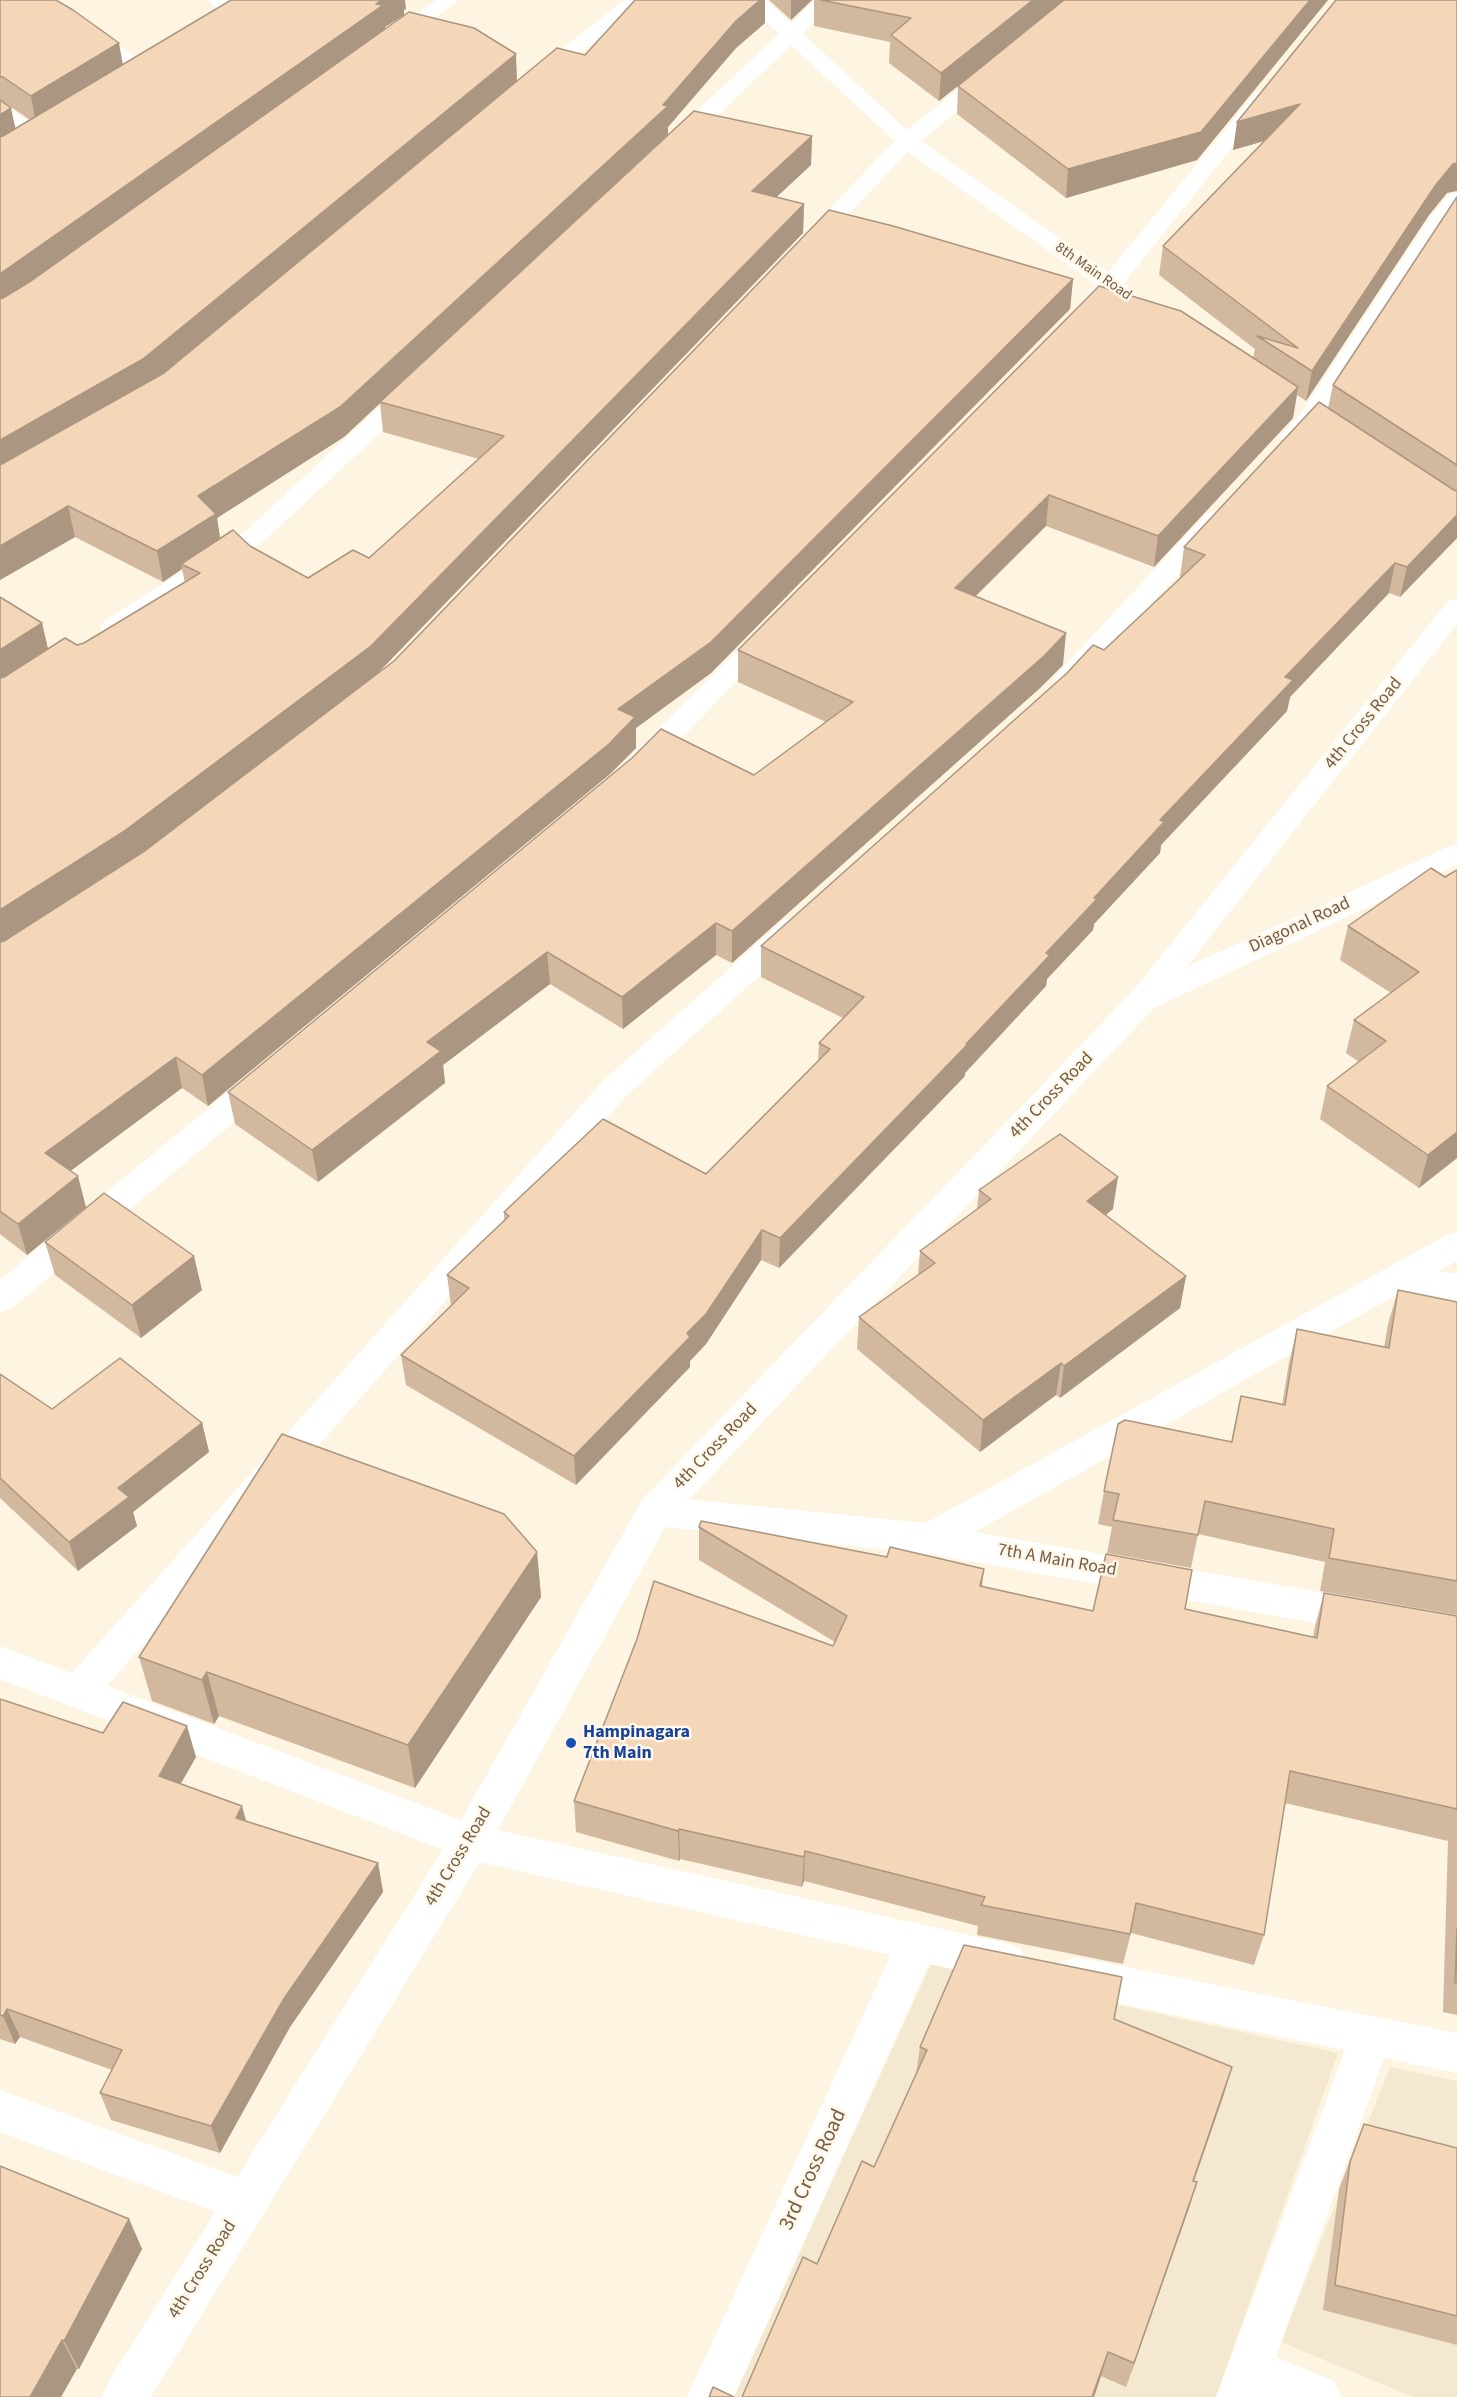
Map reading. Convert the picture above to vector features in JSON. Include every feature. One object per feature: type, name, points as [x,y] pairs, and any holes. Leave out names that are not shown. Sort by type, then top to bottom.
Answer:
[{"type":"street","points":[[38,0],[141,70]]},
{"type":"street","points":[[216,25],[243,9],[217,0]]},
{"type":"street","points":[[371,55],[421,9],[448,0]]},
{"type":"street","points":[[515,96],[636,0]]},
{"type":"street","name":"8th Main Road","points":[[754,0],[907,141],[1140,305]]},
{"type":"street","points":[[662,156],[826,0]]},
{"type":"street","points":[[421,9],[447,26]]},
{"type":"street","points":[[122,82],[160,59]]},
{"type":"street","points":[[791,262],[907,141],[1008,59]]},
{"type":"street","points":[[514,69],[534,81]]},
{"type":"street","points":[[1061,335],[1110,285],[1282,74]]},
{"type":"street","points":[[0,111],[25,142],[54,124]]},
{"type":"street","points":[[1278,452],[1310,417],[1451,216]]},
{"type":"street","points":[[98,637],[255,536],[428,374]]},
{"type":"street","points":[[1052,696],[1229,504]]},
{"type":"street","name":"4th Cross Road","points":[[124,2397],[470,1842],[655,1511],[1143,1000],[1457,607]]},
{"type":"street","points":[[622,782],[788,613]]},
{"type":"street","name":"Diagonal Road","points":[[1143,1000],[1457,853]]},
{"type":"street","points":[[79,1691],[614,1089],[816,908]]},
{"type":"street","points":[[0,1299],[284,1063]]},
{"type":"street","points":[[930,1539],[1402,1278],[1457,1245]]},
{"type":"street","points":[[1402,1278],[1457,1287]]},
{"type":"street","name":"7th A Main Road","points":[[655,1511],[930,1539],[1398,1622]]},
{"type":"street","points":[[0,1662],[470,1842],[918,1944],[1457,2053]]},
{"type":"street","name":"3rd Cross Road","points":[[710,2397],[918,1944]]},
{"type":"street","points":[[1318,2397],[1244,2383],[1371,2036]]},
{"type":"street","points":[[0,2110],[246,2201]]},
{"type":"shaded area","points":[[931,1964],[1338,2053],[1216,2397],[734,2397]]},
{"type":"shaded area","points":[[1390,2067],[1457,2081],[1457,2397],[1413,2397],[1281,2342]]},
{"type":"building","points":[[0,0],[56,0],[119,43],[31,96],[0,77]]},
{"type":"building","points":[[231,0],[382,0],[376,4],[383,5],[0,274],[0,137]]},
{"type":"building","points":[[635,0],[760,0],[736,21],[663,105],[668,106],[340,407],[198,496],[216,514],[157,551],[68,506],[0,546],[0,465],[164,373],[557,48],[585,55]]},
{"type":"building","points":[[821,0],[1033,0],[941,73],[891,35],[911,18]]},
{"type":"building","points":[[1064,0],[1310,0],[1201,132],[1068,169],[958,86]]},
{"type":"building","points":[[1336,0],[1457,0],[1457,163],[1453,164],[1435,186],[1312,371],[1257,336],[1298,348],[1163,246],[1300,104],[1237,122]]},
{"type":"building","points":[[409,12],[474,28],[516,54],[143,359],[0,440],[0,299],[31,281]]},
{"type":"building","points":[[0,100],[11,108],[0,115]]},
{"type":"building","points":[[694,111],[812,136],[752,191],[804,204],[371,646],[123,832],[0,910],[0,678],[65,638],[77,645],[84,643],[200,573],[181,564],[233,530],[250,546],[308,578],[353,550],[369,558],[504,436],[380,402]]},
{"type":"building","points":[[1457,197],[1457,465],[1333,385]]},
{"type":"building","points":[[829,210],[893,226],[1073,279],[711,642],[618,709],[635,717],[609,744],[202,1075],[176,1057],[45,1153],[78,1176],[18,1224],[0,1211],[0,942],[146,850],[394,661]]},
{"type":"building","points":[[1099,286],[1181,311],[1298,387],[1158,536],[1049,495],[955,588],[1066,633],[1044,656],[732,931],[716,923],[622,997],[547,952],[427,1042],[441,1051],[312,1150],[228,1092],[632,758],[661,729],[754,775],[853,702],[738,650]]},
{"type":"building","points":[[1319,402],[1457,491],[1457,515],[1407,567],[1395,563],[1285,677],[1293,680],[1160,820],[1164,822],[1046,953],[1050,955],[967,1045],[780,1238],[762,1230],[706,1314],[687,1333],[690,1337],[574,1456],[401,1355],[469,1288],[447,1275],[509,1216],[504,1212],[603,1119],[706,1174],[830,1049],[819,1043],[864,997],[761,946],[1067,673],[1093,645],[1104,650],[1205,555],[1184,547]]},
{"type":"building","points":[[0,597],[42,623],[0,650]]},
{"type":"building","points":[[1431,868],[1445,877],[1457,870],[1457,1132],[1428,1155],[1327,1086],[1386,1041],[1354,1020],[1419,972],[1348,926]]},
{"type":"building","points":[[1060,1134],[1118,1177],[1087,1201],[1186,1276],[1064,1366],[1061,1363],[983,1420],[859,1317],[935,1263],[920,1251],[991,1199],[979,1190]]},
{"type":"building","points":[[104,1193],[194,1256],[132,1305],[45,1242]]},
{"type":"building","points":[[1398,1290],[1457,1302],[1457,1581],[1329,1558],[1334,1529],[1205,1501],[1198,1535],[1113,1520],[1119,1494],[1104,1491],[1118,1424],[1125,1420],[1232,1442],[1241,1396],[1285,1405],[1297,1329],[1389,1348]]},
{"type":"building","points":[[120,1358],[202,1423],[118,1488],[129,1497],[69,1542],[0,1478],[0,1374],[52,1409]]},
{"type":"building","points":[[282,1434],[504,1514],[537,1552],[408,1745],[207,1672],[202,1680],[139,1657]]},
{"type":"building","points":[[701,1521],[887,1557],[890,1547],[984,1569],[980,1586],[1093,1611],[1106,1554],[1192,1570],[1185,1609],[1317,1638],[1324,1593],[1457,1616],[1457,1809],[1290,1771],[1264,1935],[1136,1903],[1130,1934],[981,1905],[985,1897],[805,1851],[804,1857],[679,1829],[678,1831],[574,1801],[637,1639],[654,1581],[833,1646],[847,1616],[699,1527]]},
{"type":"building","points":[[0,1699],[103,1733],[123,1702],[187,1726],[159,1776],[242,1806],[236,1818],[378,1863],[283,2000],[211,2126],[100,2093],[122,2050],[7,2009],[3,2016],[0,2015]]},
{"type":"building","points":[[1457,1929],[1457,1983],[1455,1983]]},
{"type":"building","points":[[964,1945],[1122,1977],[1114,2019],[1232,2067],[1193,2181],[1197,2182],[1134,2363],[1108,2352],[1092,2397],[742,2397],[803,2257],[817,2264],[862,2161],[874,2167],[927,2050],[920,2047]]},
{"type":"building","points":[[1364,2124],[1457,2148],[1457,2316],[1335,2285],[1350,2162]]},
{"type":"building","points":[[0,2166],[129,2219],[64,2341],[62,2340],[30,2397],[0,2397]]},
{"type":"building","points":[[713,2387],[734,2397],[709,2397]]},
{"type":"place","name":"Hampinagara 7th Main","points":[[571,1743]]}]
